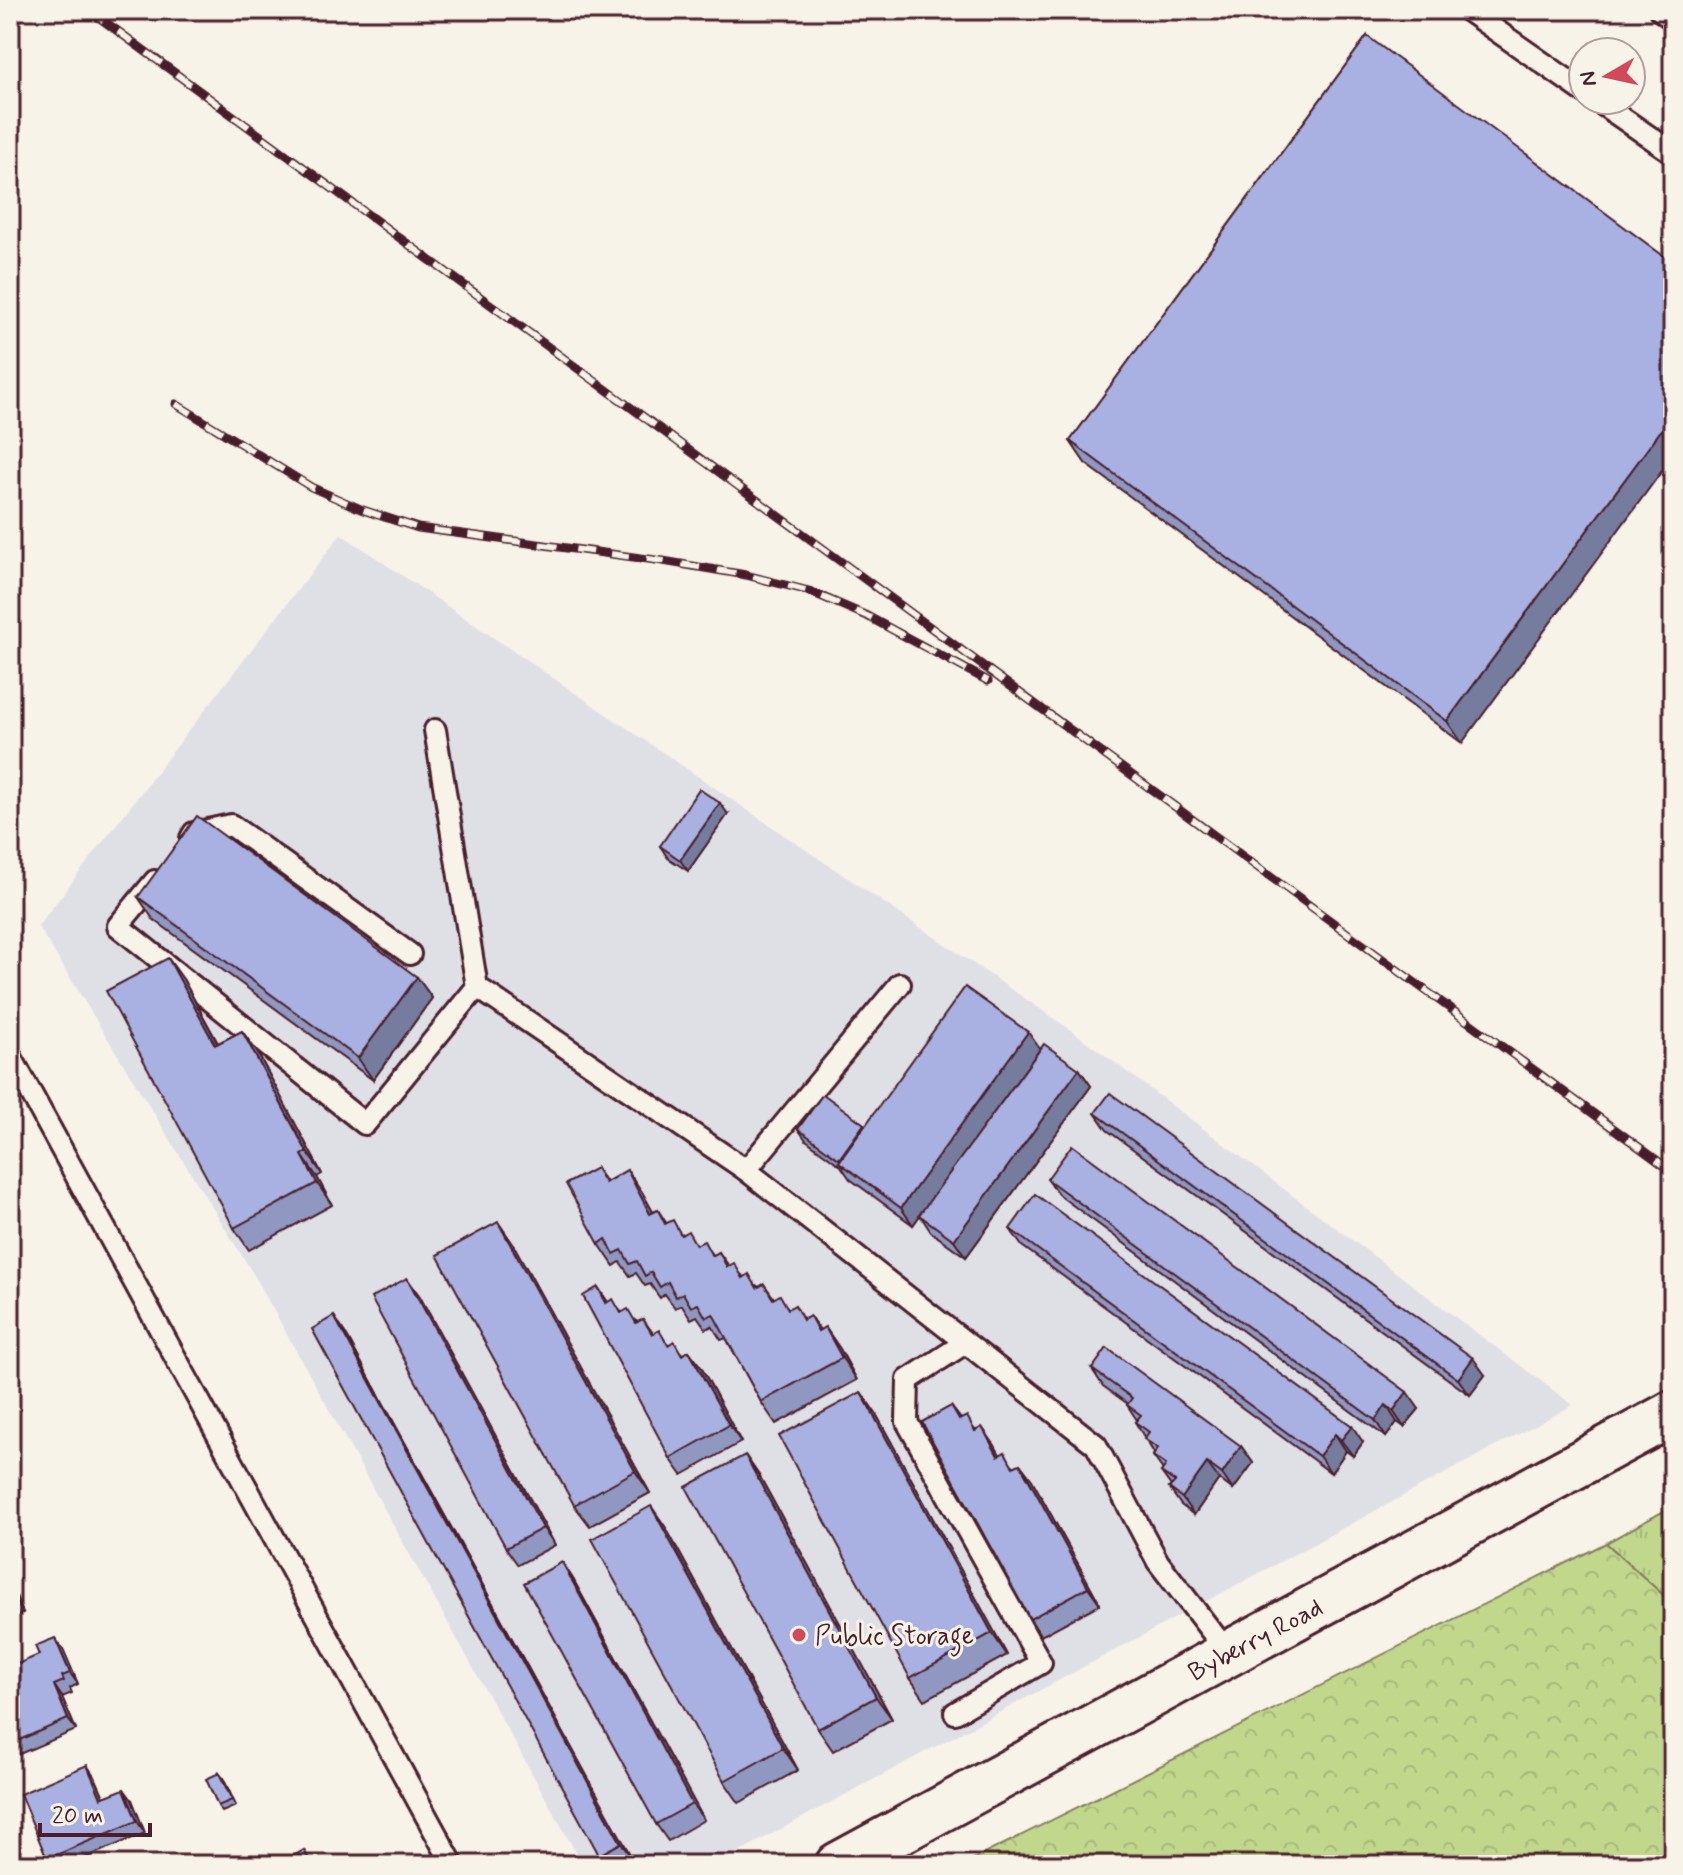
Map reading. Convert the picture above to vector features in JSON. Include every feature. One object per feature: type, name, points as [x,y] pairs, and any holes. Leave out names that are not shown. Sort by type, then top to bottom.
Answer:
[{"type":"main road","name":"Byberry Road","points":[[838,1865],[1673,1413]]},
{"type":"lane","points":[[1467,10],[1567,80]]},
{"type":"lane","points":[[1660,10],[1673,20]]},
{"type":"lane","points":[[1619,116],[1673,153]]},
{"type":"lane","points":[[435,730],[477,987],[746,1170],[1096,1445],[1158,1562],[1229,1654]]},
{"type":"lane","points":[[410,954],[231,825],[194,833],[118,926],[365,1124],[477,987]]},
{"type":"lane","points":[[746,1170],[900,984]]},
{"type":"lane","points":[[10,1055],[453,1865]]},
{"type":"lane","points":[[955,1713],[1041,1663],[907,1422],[908,1380],[965,1343]]},
{"type":"shaded area","points":[[341,534],[1071,1030],[1573,1405],[714,1865],[583,1865],[254,1275],[38,926]]},
{"type":"green space","points":[[1673,1506],[1673,1604],[1606,1543]]},
{"type":"green space","points":[[1606,1543],[1673,1604],[1673,1865],[962,1865]]},
{"type":"building","points":[[1367,36],[1673,263],[1673,414],[1447,721],[1070,441]]},
{"type":"building","points":[[699,789],[720,803],[680,860],[660,846]]},
{"type":"building","points":[[197,816],[417,977],[358,1058],[138,897]]},
{"type":"building","points":[[168,958],[215,1045],[242,1031],[307,1152],[302,1155],[317,1183],[234,1228],[106,991]]},
{"type":"building","points":[[965,987],[1028,1032],[901,1208],[839,1162]]},
{"type":"building","points":[[1044,1044],[1079,1069],[954,1240],[919,1215]]},
{"type":"building","points":[[1110,1093],[1473,1358],[1458,1379],[1095,1113]]},
{"type":"building","points":[[823,1094],[864,1124],[839,1159],[798,1129]]},
{"type":"building","points":[[1072,1145],[1407,1392],[1393,1411],[1386,1405],[1375,1420],[1047,1179]]},
{"type":"building","points":[[596,1168],[605,1183],[627,1170],[650,1214],[658,1210],[665,1224],[673,1220],[681,1235],[688,1231],[696,1245],[704,1241],[712,1256],[719,1252],[727,1267],[734,1263],[743,1278],[749,1274],[757,1288],[764,1284],[773,1299],[780,1295],[788,1309],[795,1305],[803,1320],[810,1316],[818,1331],[825,1327],[842,1358],[761,1402],[713,1314],[706,1318],[698,1304],[691,1307],[683,1293],[676,1297],[668,1282],[660,1287],[651,1272],[645,1276],[637,1261],[630,1264],[622,1250],[614,1254],[606,1239],[599,1244],[566,1184]]},
{"type":"building","points":[[1035,1194],[1352,1426],[1341,1440],[1335,1434],[1319,1456],[1010,1229]]},
{"type":"building","points":[[498,1222],[635,1471],[574,1505],[437,1255]]},
{"type":"building","points":[[407,1278],[543,1528],[506,1548],[371,1298]]},
{"type":"building","points":[[598,1287],[606,1303],[613,1299],[621,1313],[628,1309],[636,1323],[643,1319],[652,1334],[659,1330],[668,1345],[674,1341],[682,1355],[689,1351],[729,1425],[670,1458],[583,1296]]},
{"type":"building","points":[[334,1316],[621,1843],[599,1855],[312,1329]]},
{"type":"building","points":[[1107,1348],[1241,1446],[1222,1474],[1207,1463],[1182,1498],[1169,1488],[1175,1482],[1161,1472],[1166,1465],[1153,1456],[1158,1448],[1144,1439],[1149,1432],[1135,1422],[1141,1415],[1127,1405],[1132,1398],[1092,1369]]},
{"type":"building","points":[[861,1392],[992,1633],[910,1678],[779,1436]]},
{"type":"building","points":[[951,1406],[959,1420],[967,1416],[975,1431],[982,1427],[998,1456],[1005,1452],[1013,1467],[1020,1464],[1088,1587],[1030,1619],[922,1422]]},
{"type":"building","points":[[745,1455],[876,1697],[818,1729],[686,1487]]},
{"type":"building","points":[[651,1506],[783,1748],[724,1781],[592,1539]]},
{"type":"building","points":[[562,1562],[692,1804],[656,1824],[524,1583]]},
{"type":"building","points":[[10,1589],[16,1602],[10,1604]]},
{"type":"building","points":[[55,1638],[70,1673],[62,1676],[64,1681],[54,1685],[68,1719],[10,1744],[10,1667],[39,1655],[35,1646]]},
{"type":"building","points":[[87,1765],[101,1798],[124,1789],[137,1821],[47,1859],[20,1794]]},
{"type":"building","points":[[219,1773],[232,1800],[218,1806],[206,1779]]},
{"type":"building","points":[[304,1850],[312,1865],[278,1865]]},
{"type":"railway","points":[[89,10],[1673,1172]]},
{"type":"railway","points":[[176,404],[311,487],[363,510],[418,528],[663,561],[746,575],[809,591],[867,616],[988,681]]},
{"type":"place","name":"Public Storage","points":[[799,1635]]}]
